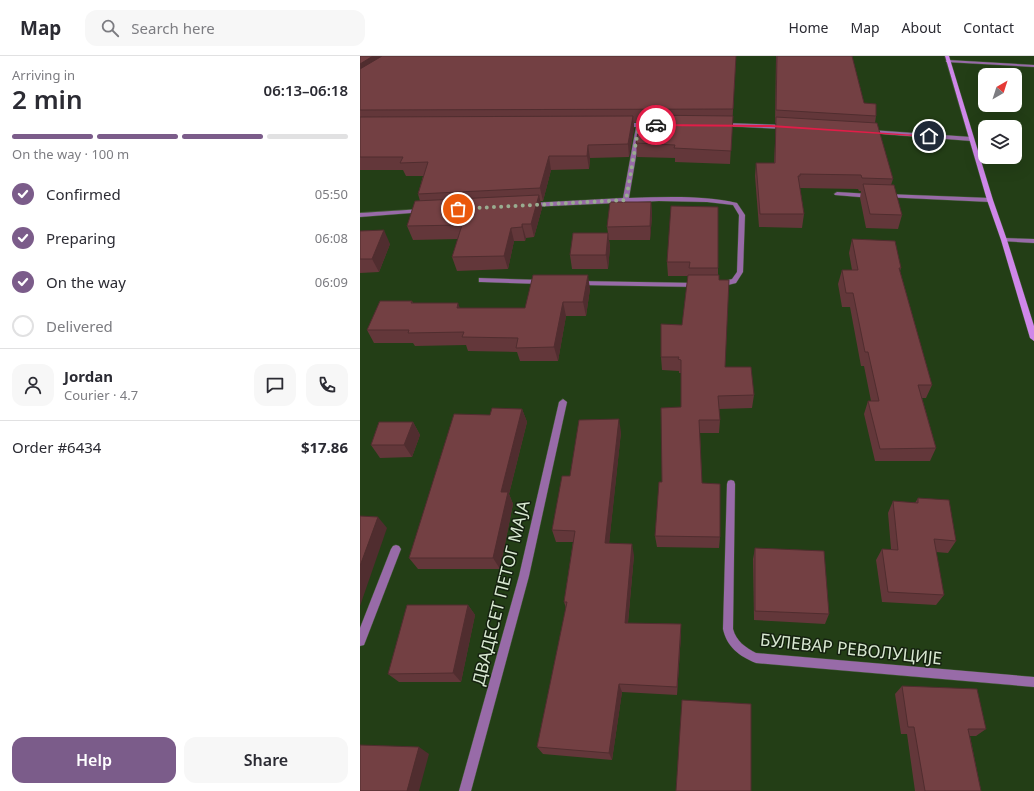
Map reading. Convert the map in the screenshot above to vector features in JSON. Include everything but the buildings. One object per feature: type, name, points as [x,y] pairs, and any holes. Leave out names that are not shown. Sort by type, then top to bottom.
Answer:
[{"type":"main road","points":[[947,59],[1034,338]]},
{"type":"street","points":[[947,59],[1034,66]]},
{"type":"street","points":[[615,125],[655,125]]},
{"type":"street","points":[[626,200],[639,125]]},
{"type":"street","points":[[717,125],[794,128]]},
{"type":"street","points":[[864,131],[971,139]]},
{"type":"street","points":[[837,194],[875,196]]},
{"type":"street","points":[[883,196],[990,200]]},
{"type":"street","points":[[524,205],[626,200],[719,200],[735,204],[742,215],[740,272],[734,281],[720,285],[713,285]]},
{"type":"street","points":[[360,216],[430,211]]},
{"type":"street","points":[[1004,240],[1034,241]]},
{"type":"street","points":[[481,280],[551,282]]},
{"type":"street","points":[[574,283],[705,285]]},
{"type":"street","name":"ДВАДЕСЕТ ПЕТОГ МАЈА","points":[[465,791],[524,576],[563,402]]},
{"type":"street","name":"БУЛЕВАР РЕВОЛУЦИЈЕ","points":[[731,484],[728,629],[729,635],[734,644],[748,655],[756,658],[1034,682]]},
{"type":"street","points":[[360,641],[396,549]]},
{"type":"way so far","points":[[458,209],[626,200],[639,125],[656,125]]},
{"type":"route","points":[[656,125],[702,124],[771,126],[887,132],[929,136]]}]
